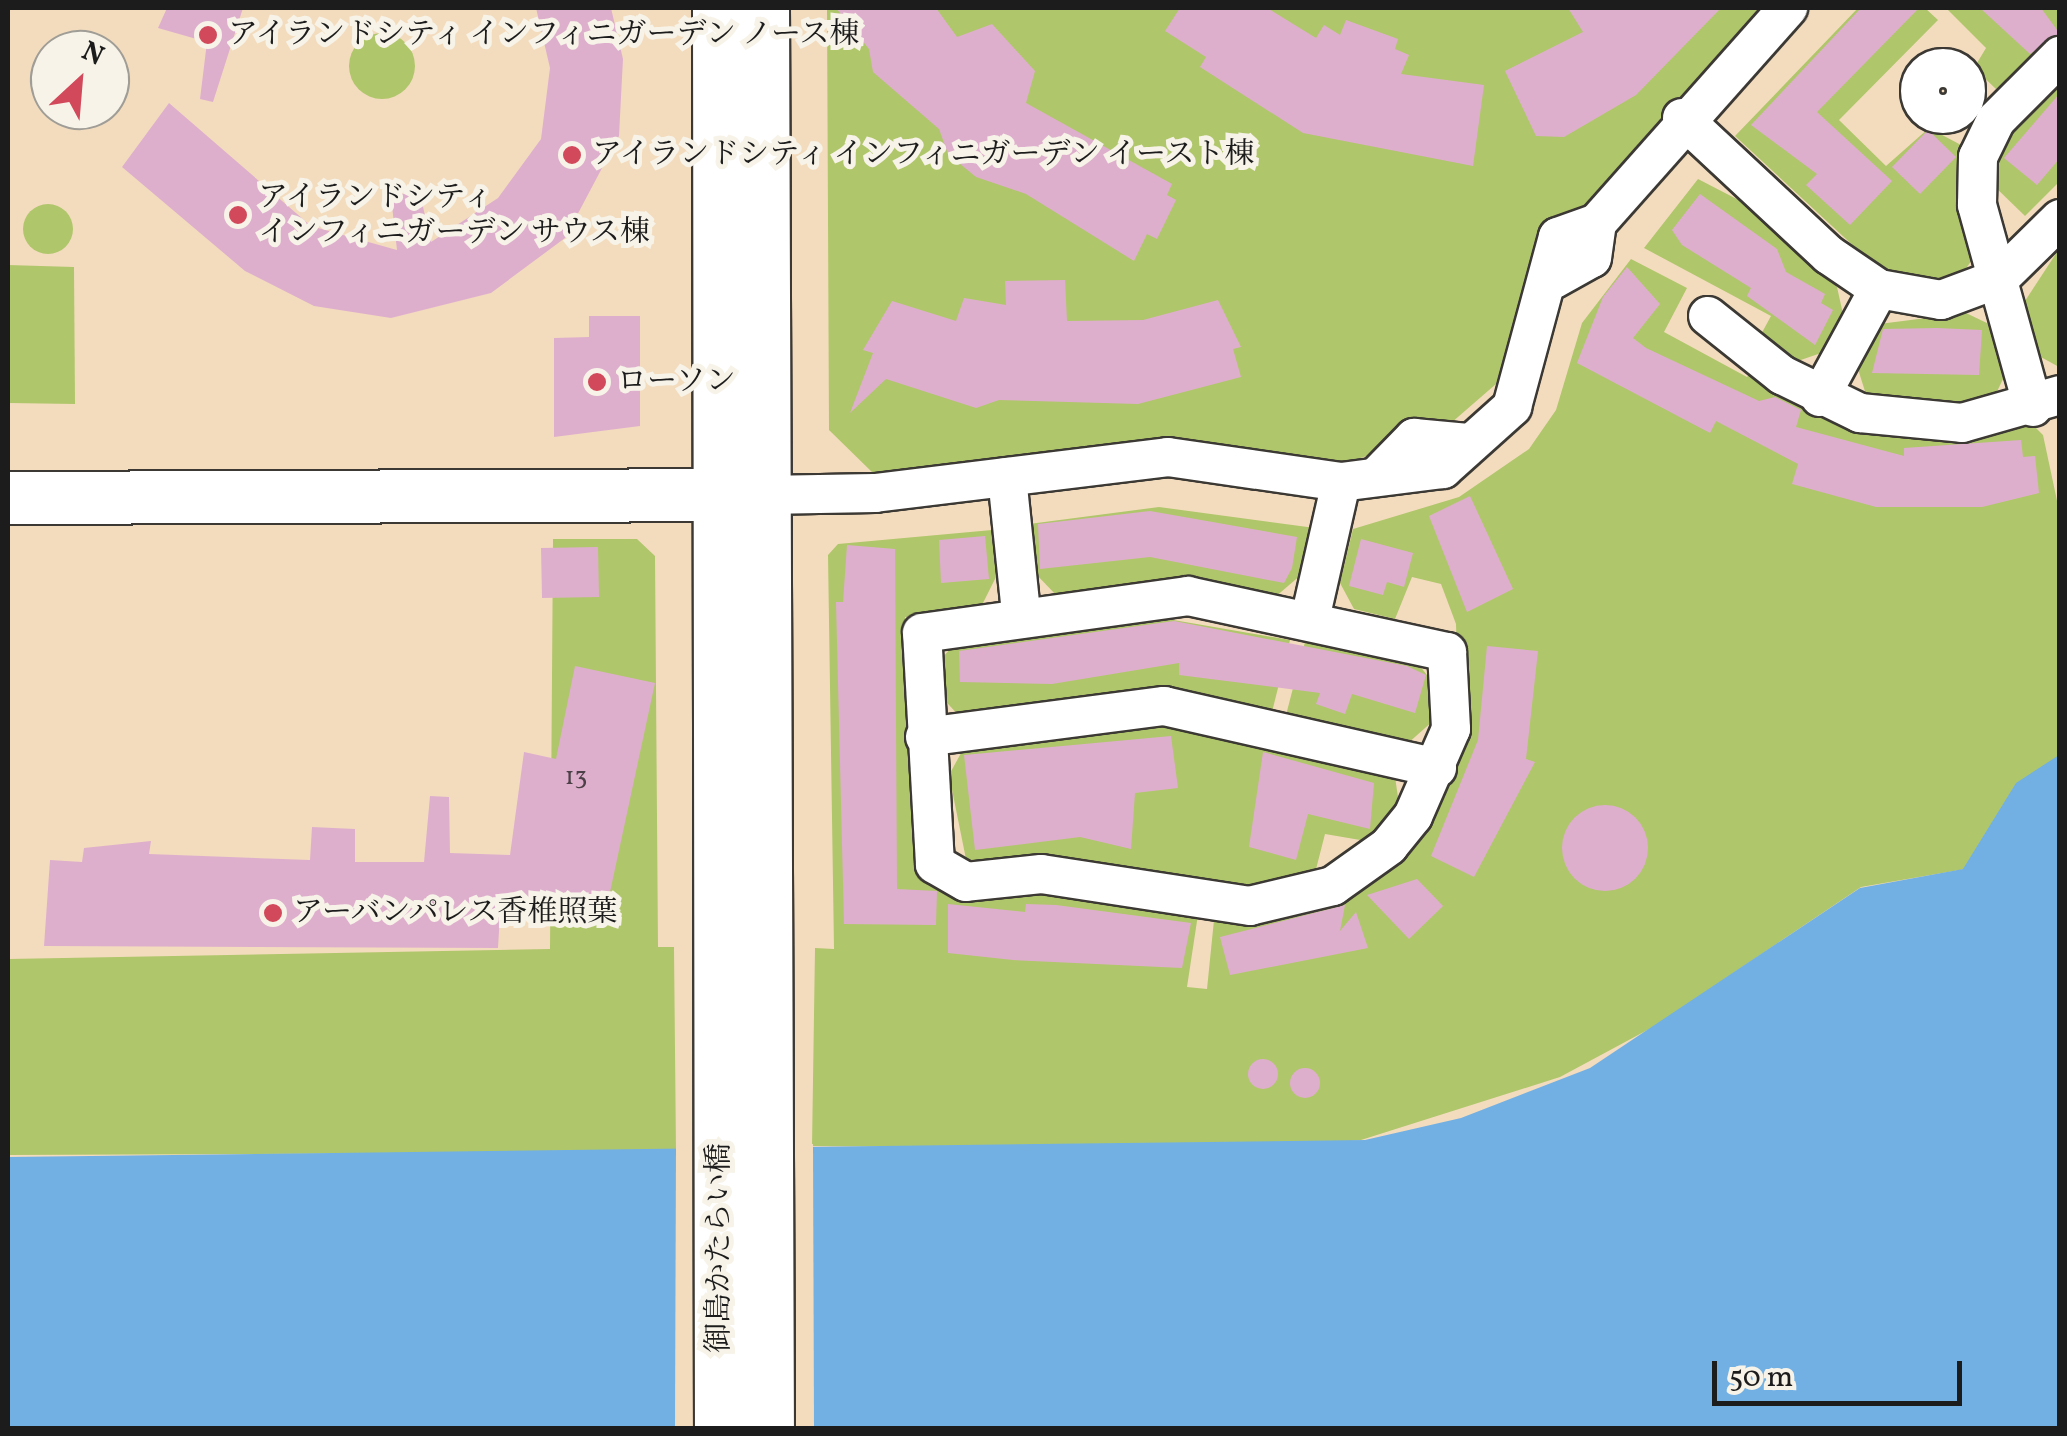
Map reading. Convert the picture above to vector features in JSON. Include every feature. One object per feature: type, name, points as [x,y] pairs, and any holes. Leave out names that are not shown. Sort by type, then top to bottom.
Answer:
[{"type":"street","points":[[719,8],[740,495],[744,1069]]},
{"type":"street","points":[[740,495],[763,8]]},
{"type":"street","points":[[8,498],[740,495],[1007,476],[1168,456],[1340,482],[1380,473],[1429,475],[1512,408],[1531,320],[1554,279],[1558,237],[1596,223],[1682,118],[1788,8]]},
{"type":"street","points":[[1708,316],[1820,397],[1915,424],[2046,401],[1977,205],[1978,157],[1996,120],[2060,56]]},
{"type":"street","points":[[1962,103],[1996,120]]},
{"type":"street","points":[[1682,118],[1828,256],[1878,289],[1941,300],[2000,278],[2060,219]]},
{"type":"street","points":[[1820,397],[1878,289]]},
{"type":"street","points":[[1007,476],[1021,614]]},
{"type":"street","points":[[1310,618],[1340,482]]},
{"type":"street","points":[[1188,596],[1310,618],[1446,652],[1450,729],[1414,816],[1366,865],[1334,886],[1250,906],[1064,876],[951,878],[935,864],[930,838],[922,633],[1021,614],[1188,596]]},
{"type":"street","points":[[925,737],[1164,706],[1437,768]]},
{"type":"street","name":"御島かたらい橋","points":[[721,1428],[744,1069]]},
{"type":"street","name":"御島かたらい橋","points":[[744,1069],[768,1428]]},
{"type":"green space","points":[[827,8],[1763,8],[1528,288],[1496,384],[1443,430],[1340,465],[1203,444],[874,474],[829,430]]},
{"type":"green space","points":[[1858,8],[1925,8],[1938,20],[1839,120],[1886,166],[1929,128],[1961,145],[1974,257],[1958,280],[1887,277],[1735,136]]},
{"type":"green space","points":[[1946,8],[2059,8],[2059,35],[1996,89],[1974,68],[1986,48]]},
{"type":"green space","points":[[382,33],[405,43],[415,66],[405,89],[382,99],[359,89],[349,66],[359,43]]},
{"type":"green space","points":[[2059,74],[2059,182],[2025,216],[1990,182],[2002,139]]},
{"type":"green space","points":[[1698,179],[1756,209],[1837,287],[1843,314],[1824,352],[1792,363],[1759,338],[1771,316],[1644,248]]},
{"type":"green space","points":[[48,204],[66,211],[73,229],[66,247],[48,254],[30,247],[23,229],[30,211]]},
{"type":"green space","points":[[2059,249],[2059,367],[2039,356],[2023,304]]},
{"type":"green space","points":[[1631,259],[1687,288],[1664,332],[1747,377],[1753,370],[1888,434],[1969,437],[2031,423],[2043,435],[2059,510],[2059,756],[1971,868],[1861,887],[1653,1027],[1560,1077],[1361,1140],[1271,1149],[812,1146],[815,948],[834,949],[828,555],[838,544],[992,530],[997,575],[981,607],[905,617],[921,863],[1199,908],[1187,987],[1207,989],[1215,910],[1246,918],[1425,823],[1445,791],[1460,751],[1456,624],[1441,584],[1412,577],[1395,619],[1354,609],[1340,583],[1353,529],[1459,497],[1529,449],[1556,410],[1582,323]]},
{"type":"green space","points":[[8,265],[74,267],[75,404],[8,403]]},
{"type":"green space","points":[[1966,313],[1991,325],[2004,377],[1990,406],[1868,401],[1858,369],[1879,324]]},
{"type":"green space","points":[[1159,507],[1315,528],[1302,574],[1274,598],[1058,597],[1033,571],[1029,524]]},
{"type":"green space","points":[[553,539],[637,539],[655,556],[658,947],[674,947],[676,1152],[8,1155],[8,959],[550,949]]},
{"type":"green space","points":[[1156,617],[1290,640],[1272,712],[1165,692],[961,718],[938,693],[937,664],[956,642]]},
{"type":"green space","points":[[1306,638],[1419,665],[1435,685],[1433,721],[1407,744],[1286,715]]},
{"type":"green space","points":[[1173,719],[1394,770],[1399,804],[1366,841],[1325,834],[1314,877],[1252,891],[968,869],[949,775],[966,744]]},
{"type":"water","points":[[2059,755],[2059,1428],[8,1428],[8,1157],[1365,1140],[1461,1118],[1590,1068],[1860,888],[1963,869],[2016,783]]},
{"type":"pier","points":[[813,1144],[814,1428],[675,1428],[676,1147]]},
{"type":"building","name":"アイランドシティ インフィニガーデン ノース棟","points":[[167,8],[243,8],[213,102],[200,99],[207,42],[158,28]]},
{"type":"building","points":[[536,8],[611,8],[623,59],[619,136],[565,238],[491,293],[391,318],[314,306],[245,271],[122,167],[169,103],[311,226],[397,250],[391,197],[419,189],[431,242],[498,198],[541,139],[550,68]]},
{"type":"building","points":[[836,8],[936,8],[957,37],[992,24],[1035,71],[1026,103],[1172,184],[1167,195],[1176,200],[1157,239],[1147,234],[1134,261],[1026,194],[976,177],[948,154],[939,129],[873,72],[869,49]]},
{"type":"building","points":[[1180,8],[1267,8],[1316,38],[1324,25],[1340,35],[1346,20],[1398,39],[1395,49],[1409,55],[1401,74],[1484,85],[1473,166],[1303,133],[1200,67],[1206,57],[1165,31]]},
{"type":"building","points":[[1568,8],[1721,8],[1636,95],[1564,137],[1536,136],[1505,71],[1583,32]]},
{"type":"building","points":[[1861,8],[1919,8],[1817,112],[1892,181],[1850,225],[1806,185],[1817,174],[1751,125]]},
{"type":"building","points":[[1980,8],[2041,8],[2060,34],[2030,54]]},
{"type":"building","points":[[2060,93],[2060,158],[2037,185],[2004,158]]},
{"type":"building","points":[[1928,130],[1956,157],[1920,194],[1892,167]]},
{"type":"building","points":[[1700,194],[1777,249],[1786,272],[1825,294],[1821,303],[1833,310],[1815,345],[1747,296],[1751,288],[1682,245],[1672,230]]},
{"type":"building","points":[[1627,267],[1660,304],[1633,338],[1646,348],[1759,401],[1775,397],[1801,410],[1796,427],[1904,456],[1904,448],[2021,440],[2023,457],[2035,456],[2039,493],[1982,507],[1876,507],[1792,484],[1798,464],[1716,421],[1710,433],[1577,363],[1603,297]]},
{"type":"building","points":[[1065,280],[1067,321],[1143,320],[1218,300],[1241,347],[1233,349],[1241,377],[1138,404],[999,400],[976,408],[886,379],[850,413],[873,353],[863,350],[892,301],[956,321],[964,298],[1006,305],[1005,281]]},
{"type":"building","name":"ローソン","points":[[589,316],[640,316],[640,426],[554,437],[554,338],[589,337]]},
{"type":"building","points":[[1883,329],[1982,330],[1979,375],[1872,373]]},
{"type":"building","points":[[1470,496],[1513,589],[1467,612],[1429,516]]},
{"type":"building","points":[[1150,511],[1297,537],[1292,568],[1284,583],[1150,557],[1040,569],[1038,524]]},
{"type":"building","points":[[985,536],[989,579],[941,583],[939,540]]},
{"type":"building","points":[[1361,539],[1413,553],[1404,587],[1387,582],[1383,595],[1349,586]]},
{"type":"building","points":[[847,545],[895,549],[897,889],[937,891],[936,925],[844,924],[836,602],[843,602]]},
{"type":"building","points":[[598,547],[599,597],[542,598],[541,548]]},
{"type":"building","points":[[1174,621],[1407,666],[1426,675],[1415,713],[1352,694],[1345,714],[1316,704],[1320,693],[1179,675],[1179,663],[1052,684],[960,682],[959,651]]},
{"type":"building","points":[[1487,646],[1538,651],[1526,759],[1535,762],[1474,877],[1431,856],[1478,740]]},
{"type":"building","name":"アーバンパレス香椎照葉","points":[[575,666],[655,683],[604,920],[501,898],[498,948],[44,946],[50,860],[82,862],[84,848],[151,841],[149,854],[310,860],[312,827],[355,829],[355,862],[424,862],[430,796],[449,797],[450,853],[510,855],[524,752],[556,759]]},
{"type":"building","points":[[1171,736],[1178,788],[1135,793],[1131,849],[1080,837],[975,850],[964,755]]},
{"type":"building","points":[[1263,752],[1374,783],[1370,829],[1308,814],[1296,860],[1249,847]]},
{"type":"building","points":[[1605,805],[1629,812],[1641,824],[1648,848],[1641,872],[1629,884],[1605,891],[1581,884],[1569,872],[1562,848],[1569,824],[1581,812]]},
{"type":"building","points":[[1417,879],[1443,906],[1409,939],[1367,895]]},
{"type":"building","points":[[948,904],[1025,912],[1026,904],[1056,905],[1191,923],[1182,968],[1013,960],[948,953]]},
{"type":"building","points":[[1345,905],[1340,931],[1356,912],[1368,948],[1230,975],[1220,937]]},
{"type":"building","points":[[1263,1059],[1277,1068],[1278,1074],[1269,1088],[1263,1089],[1249,1080],[1248,1074],[1257,1060]]},
{"type":"building","points":[[1305,1068],[1319,1077],[1320,1083],[1311,1097],[1305,1098],[1291,1089],[1290,1083],[1299,1069]]},
{"type":"place","name":"アイランドシティ インフィニガーデン ノース棟","points":[[208,35]]},
{"type":"place","name":"アイランドシティ インフィニガーデン イースト棟","points":[[572,155]]},
{"type":"place","name":"アイランドシティ インフィニガーデン サウス棟","points":[[238,215]]},
{"type":"place","name":"ローソン","points":[[597,382]]},
{"type":"place","name":"アーバンパレス香椎照葉","points":[[273,913]]}]
